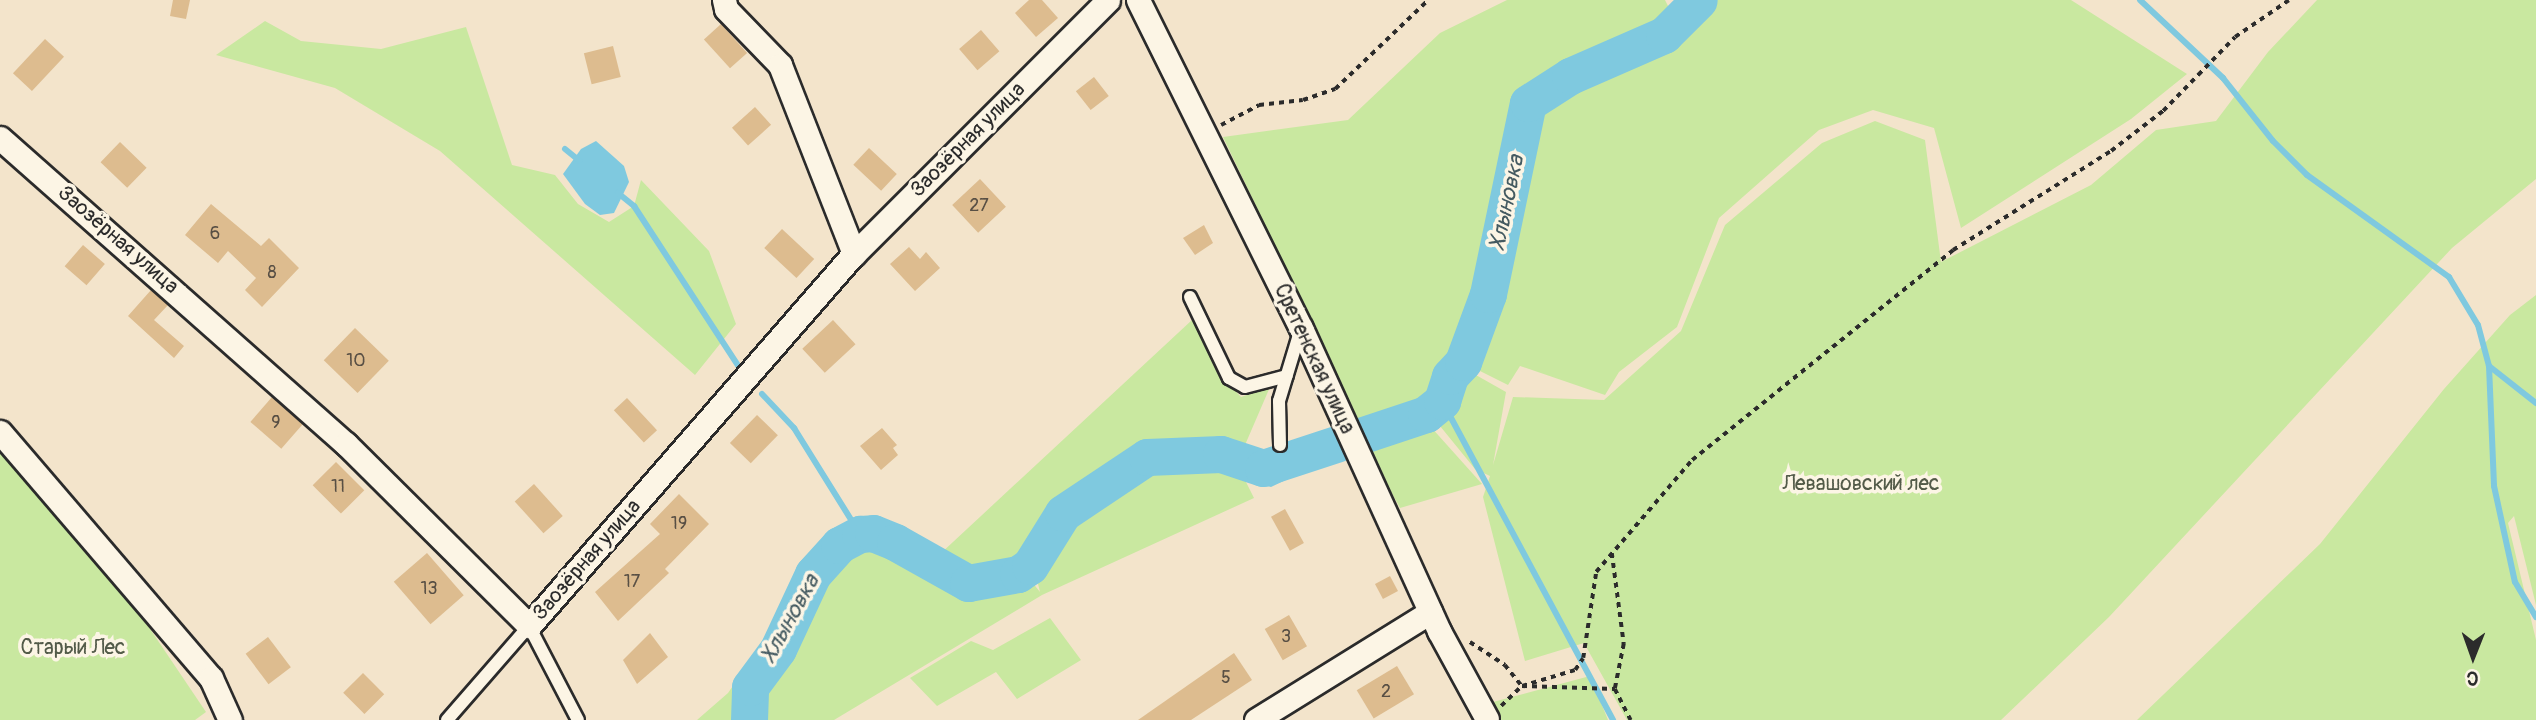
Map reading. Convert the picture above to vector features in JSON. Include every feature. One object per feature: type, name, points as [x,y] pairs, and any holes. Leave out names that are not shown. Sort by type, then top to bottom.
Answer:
[{"type":"street","points":[[724,0],[726,9],[780,65],[854,254]]},
{"type":"street","name":"Заозёрная улица","points":[[0,138],[346,444],[529,626],[854,254],[1108,0]]},
{"type":"street","name":"Сретенская улица","points":[[1138,0],[1301,328],[1435,622],[1487,719]]},
{"type":"street","points":[[0,432],[211,678],[230,720]]},
{"type":"street","points":[[1256,720],[1435,622]]},
{"type":"lane","points":[[1190,298],[1229,378],[1245,387],[1287,376]]},
{"type":"lane","points":[[1280,445],[1279,401],[1301,328]]},
{"type":"lane","points":[[447,720],[529,626],[578,720]]},
{"type":"path","points":[[1206,134],[1259,105],[1303,100],[1335,89],[1428,0]]},
{"type":"path","points":[[1487,719],[1522,686],[1575,670],[1583,658],[1596,572],[1692,460],[1835,341],[1953,250],[2111,151],[2163,111],[2235,37],[2289,0]]},
{"type":"path","points":[[1612,552],[1624,644],[1615,689],[1631,720]]},
{"type":"path","points":[[1435,622],[1485,648],[1522,686],[1615,689]]},
{"type":"green space","points":[[1507,0],[1665,0],[1673,16],[1546,78],[1520,96],[1468,336],[1416,405],[1359,421],[1223,137],[1348,120],[1440,33]]},
{"type":"green space","points":[[1717,0],[2071,0],[2187,74],[2131,119],[1961,228],[1934,128],[1873,110],[1819,130],[1719,218],[1677,327],[1619,372],[1605,395],[1520,366],[1508,385],[1470,366],[1512,259],[1507,237],[1522,196],[1518,168],[1536,108],[1567,86],[1638,53],[1663,47]]},
{"type":"green space","name":"Левашовский лес","points":[[2317,0],[2536,0],[2536,179],[2452,248],[2109,617],[2001,720],[1627,720],[1584,643],[1525,661],[1483,497],[1490,476],[1475,469],[1440,426],[1442,401],[1467,370],[1506,392],[1493,465],[1513,397],[1604,400],[1681,331],[1725,225],[1822,143],[1875,121],[1925,140],[1941,262],[2091,185],[2156,130],[2216,121],[2268,52]]},
{"type":"green space","points":[[265,21],[301,41],[381,49],[466,27],[512,165],[555,175],[578,204],[609,222],[634,206],[641,180],[709,251],[736,324],[695,375],[440,151],[335,88],[216,55]]},
{"type":"green space","points":[[2536,295],[2536,605],[2514,516],[2508,523],[2536,640],[2536,720],[2137,720],[2320,544],[2444,389],[2510,315]]},
{"type":"green space","points":[[1192,320],[1223,377],[1241,397],[1270,387],[1245,445],[1144,451],[1057,508],[1023,562],[956,569],[939,555]]},
{"type":"green space","points":[[1430,426],[1482,484],[1400,508],[1362,439]]},
{"type":"green space","name":"Старый Лес","points":[[0,452],[142,617],[206,712],[195,720],[0,720]]},
{"type":"green space","points":[[1172,457],[1237,464],[1254,498],[1042,595],[834,720],[697,720],[728,693],[786,609],[835,559],[866,541],[962,595],[1028,577],[1040,592],[1036,576],[1057,530],[1080,504],[1143,467]]},
{"type":"green space","points":[[1050,618],[1081,660],[1017,699],[996,672],[937,706],[910,678],[971,641],[993,650]]},
{"type":"green space","points":[[1590,676],[1608,720],[1501,720],[1493,702]]},
{"type":"water","points":[[596,141],[624,166],[629,182],[614,213],[600,215],[585,204],[563,174],[581,149]]},
{"type":"water","points":[[1294,453],[1308,454],[1318,468],[1297,466],[1292,477],[1271,487],[1263,485],[1257,472],[1250,472],[1250,463]]},
{"type":"building","points":[[173,0],[190,0],[186,19],[170,16]]},
{"type":"building","points":[[1029,0],[1042,0],[1058,18],[1036,37],[1015,13]]},
{"type":"building","points":[[721,24],[747,53],[730,68],[704,39]]},
{"type":"building","points":[[981,30],[999,51],[977,70],[959,49]]},
{"type":"building","points":[[45,39],[64,57],[32,91],[13,73]]},
{"type":"building","points":[[613,46],[621,77],[592,84],[584,53]]},
{"type":"building","points":[[1094,77],[1109,96],[1091,110],[1076,91]]},
{"type":"building","points":[[755,107],[771,125],[748,146],[732,128]]},
{"type":"building","points":[[120,142],[147,168],[127,188],[101,162]]},
{"type":"building","points":[[869,148],[897,174],[881,191],[853,165]]},
{"type":"building","points":[[980,179],[1006,207],[978,233],[952,205]]},
{"type":"building","points":[[211,204],[261,246],[269,238],[299,268],[262,307],[245,290],[256,278],[228,251],[218,263],[185,235]]},
{"type":"building","points":[[1204,225],[1213,243],[1195,255],[1183,238]]},
{"type":"building","points":[[782,229],[814,259],[796,278],[764,248]]},
{"type":"building","points":[[83,245],[105,264],[87,285],[65,266]]},
{"type":"building","points":[[909,247],[920,259],[926,252],[940,268],[915,291],[890,264]]},
{"type":"building","points":[[151,290],[168,305],[154,320],[184,346],[174,358],[128,316]]},
{"type":"building","points":[[833,320],[856,344],[825,373],[802,349]]},
{"type":"building","points":[[355,328],[389,361],[358,393],[324,360]]},
{"type":"building","points":[[272,397],[303,424],[281,449],[250,422]]},
{"type":"building","points":[[627,398],[657,430],[644,442],[614,410]]},
{"type":"building","points":[[757,415],[778,435],[751,463],[730,443]]},
{"type":"building","points":[[882,428],[897,445],[893,448],[898,455],[881,470],[860,446]]},
{"type":"building","points":[[336,462],[364,490],[341,514],[313,485]]},
{"type":"building","points":[[534,484],[563,516],[543,533],[515,501]]},
{"type":"building","points":[[679,494],[709,524],[665,569],[669,573],[618,621],[595,592],[660,534],[650,524]]},
{"type":"building","points":[[1285,509],[1304,543],[1290,551],[1271,517]]},
{"type":"building","points":[[427,553],[464,595],[431,624],[394,582]]},
{"type":"building","points":[[1390,576],[1398,591],[1383,599],[1375,584]]},
{"type":"building","points":[[1289,615],[1307,646],[1283,660],[1265,629]]},
{"type":"building","points":[[650,633],[668,657],[637,684],[623,660]]},
{"type":"building","points":[[268,637],[291,667],[269,684],[246,654]]},
{"type":"building","points":[[1234,653],[1252,680],[1191,720],[1138,720]]},
{"type":"building","points":[[1397,666],[1414,694],[1374,718],[1357,690]]},
{"type":"building","points":[[363,673],[384,694],[364,714],[343,693]]},
{"type":"waterway","name":"Хлыновка","points":[[1357,437],[1426,414],[1442,401],[1450,376],[1463,362],[1488,294],[1528,103],[1570,76],[1664,35],[1699,0]]},
{"type":"waterway","points":[[2140,0],[2223,78],[2273,141],[2307,175],[2449,277],[2478,325],[2489,366],[2494,486],[2515,582],[2536,617]]},
{"type":"waterway","points":[[565,149],[580,161]]},
{"type":"waterway","points":[[618,193],[634,206],[743,373]]},
{"type":"waterway","points":[[2489,366],[2536,403]]},
{"type":"waterway","points":[[762,394],[794,428],[860,534]]},
{"type":"waterway","points":[[1442,401],[1613,720]]},
{"type":"waterway","name":"Хлыновка","points":[[749,720],[750,687],[778,649],[813,574],[839,545],[860,534],[873,533],[895,542],[968,583],[1018,574],[1030,566],[1063,513],[1147,457],[1221,454],[1263,468],[1336,444]]}]
